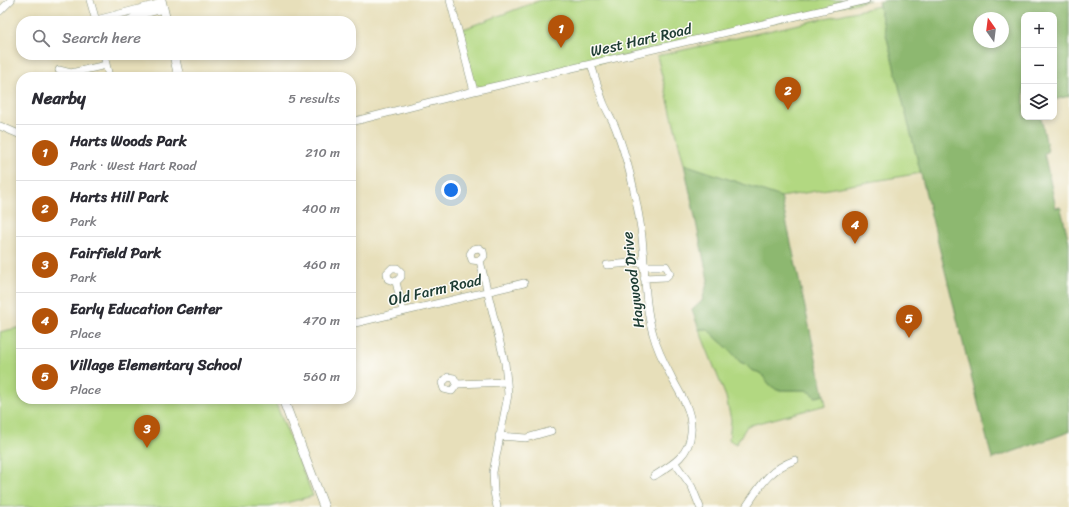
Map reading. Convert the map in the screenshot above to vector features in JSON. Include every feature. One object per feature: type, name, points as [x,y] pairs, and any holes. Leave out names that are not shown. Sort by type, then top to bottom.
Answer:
[{"type":"street","points":[[0,11],[11,0]]},
{"type":"street","points":[[90,0],[94,16]]},
{"type":"street","points":[[450,0],[474,91]]},
{"type":"street","name":"West Hart Road","points":[[356,121],[474,91],[866,0]]},
{"type":"street","points":[[108,16],[162,4]]},
{"type":"street","points":[[137,16],[162,4]]},
{"type":"street","points":[[162,4],[165,16]]},
{"type":"street","points":[[105,60],[107,72]]},
{"type":"street","points":[[175,60],[178,72]]},
{"type":"street","name":"Haywood Drive","points":[[591,64],[604,104],[616,129],[641,230],[645,296],[653,335],[671,377],[687,405],[691,420],[692,433],[688,446],[683,455],[675,463],[654,476]]},
{"type":"street","points":[[75,72],[106,65]]},
{"type":"street","points":[[59,70],[67,72]]},
{"type":"street","points":[[0,126],[16,133]]},
{"type":"street","points":[[480,261],[505,363],[508,396],[493,472],[494,492],[497,507]]},
{"type":"street","points":[[607,265],[643,264],[666,266],[670,273],[666,278],[644,278]]},
{"type":"street","points":[[396,282],[403,311]]},
{"type":"street","name":"Old Farm Road","points":[[356,323],[524,283]]},
{"type":"street","points":[[457,384],[507,382]]},
{"type":"street","points":[[285,404],[324,507]]},
{"type":"street","points":[[500,436],[526,438],[551,430]]},
{"type":"street","points":[[746,507],[765,478],[782,465],[795,460]]},
{"type":"street","points":[[675,463],[692,488],[700,507]]},
{"type":"green space","points":[[541,0],[870,0],[474,91],[458,31]]},
{"type":"green space","points":[[887,0],[1069,0],[1069,96],[1057,99],[1057,12],[1021,12],[1021,120],[1042,120],[1048,152],[1044,153],[1056,208],[1060,207],[1061,209],[1069,242],[1069,432],[992,459],[878,2]]},
{"type":"green space","points":[[879,6],[921,173],[781,197],[684,164],[657,56]]},
{"type":"green space","points":[[684,164],[781,197],[824,395],[816,397],[806,390],[777,390],[770,385],[761,373],[751,370],[745,364],[740,362],[729,349],[707,329],[699,329],[692,310],[702,301],[708,280]]},
{"type":"green space","points":[[16,328],[16,404],[276,404],[313,496],[270,507],[0,507],[0,332]]},
{"type":"green space","points":[[699,329],[707,329],[729,349],[740,362],[745,364],[751,370],[761,373],[770,385],[777,390],[806,390],[816,397],[824,395],[826,405],[747,426],[736,444],[729,440],[731,420],[726,397]]},
{"type":"place","name":"Harts Woods Park","points":[[561,48]]},
{"type":"place","name":"Harts Hill Park","points":[[788,110]]},
{"type":"place","name":"Early Education Center","points":[[855,244]]},
{"type":"place","name":"Village Elementary School","points":[[909,338]]},
{"type":"place","name":"Fairfield Park","points":[[147,448]]}]
